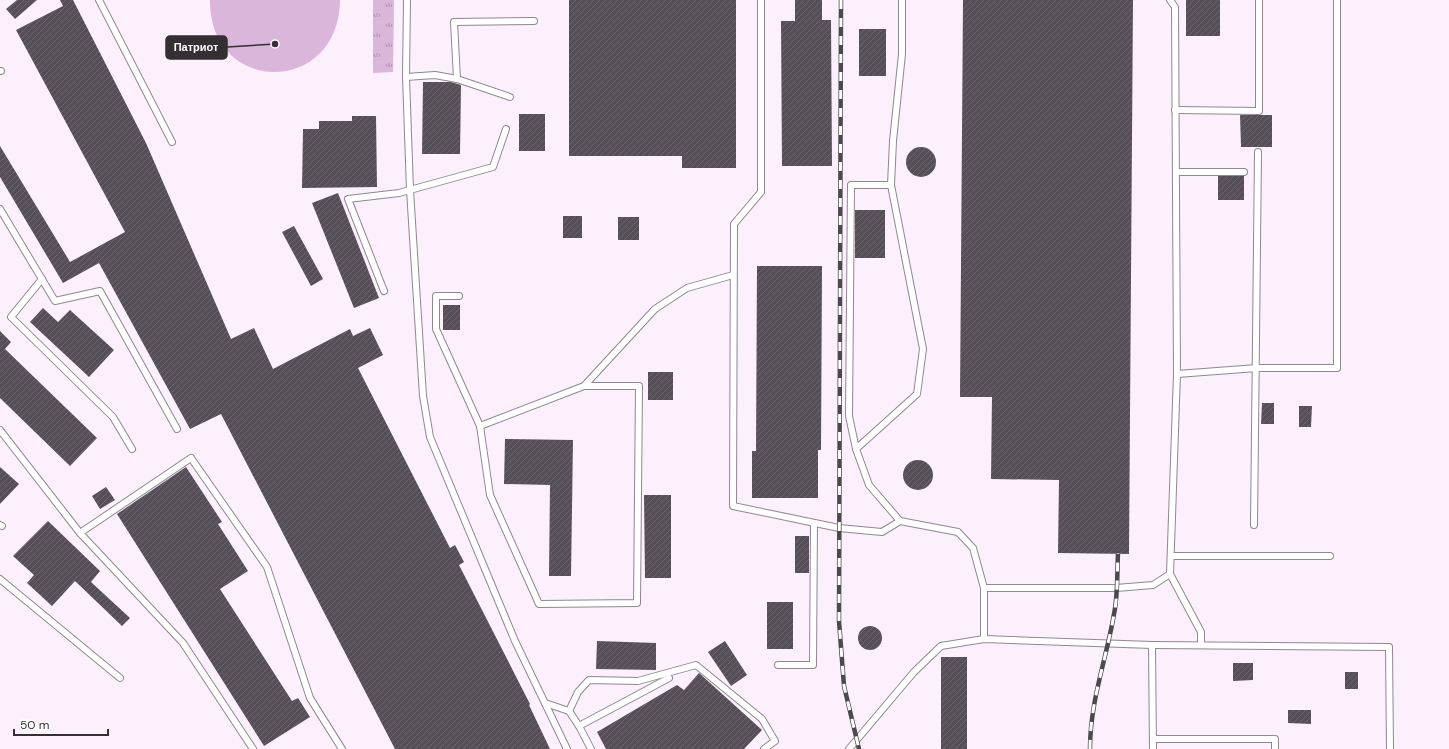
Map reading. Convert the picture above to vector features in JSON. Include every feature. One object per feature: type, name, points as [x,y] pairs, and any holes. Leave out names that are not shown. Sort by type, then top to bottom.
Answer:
[{"type":"lane","points":[[99,0],[172,142]]},
{"type":"lane","points":[[407,0],[406,77],[410,190],[423,396],[430,437],[515,641],[567,749]]},
{"type":"lane","points":[[762,0],[761,192],[734,224],[733,506],[839,528],[882,532],[900,521]]},
{"type":"lane","points":[[856,449],[917,394],[923,349],[891,186],[893,141],[902,54],[902,0]]},
{"type":"lane","points":[[1170,0],[1175,7],[1177,374],[1170,574],[1201,632],[1201,645]]},
{"type":"lane","points":[[1175,110],[1259,110],[1259,0]]},
{"type":"lane","points":[[1177,374],[1257,368],[1337,368],[1337,0]]},
{"type":"lane","points":[[457,78],[454,22],[534,21]]},
{"type":"lane","points":[[406,77],[435,74],[457,78],[510,96]]},
{"type":"lane","points":[[384,291],[348,199],[399,193],[493,168],[506,129]]},
{"type":"lane","points":[[1254,525],[1257,368],[1258,152]]},
{"type":"lane","points":[[1176,172],[1244,172]]},
{"type":"lane","points":[[891,186],[851,185],[849,416],[856,449],[869,485],[900,521],[958,532],[973,548],[984,588],[984,639]]},
{"type":"lane","points":[[0,209],[55,302],[100,291],[177,429]]},
{"type":"lane","points":[[584,386],[654,309],[687,288],[733,275]]},
{"type":"lane","points":[[42,279],[11,317],[113,417],[132,449]]},
{"type":"lane","points":[[459,296],[436,296],[436,329],[480,426],[490,495],[539,604],[637,603],[640,386],[584,386],[480,426]]},
{"type":"lane","points":[[0,430],[80,533],[183,643],[253,749]]},
{"type":"lane","points":[[80,533],[191,458],[266,567],[310,698],[342,749]]},
{"type":"lane","points":[[778,665],[814,665],[814,523]]},
{"type":"lane","points":[[1171,556],[1330,556]]},
{"type":"lane","points":[[984,588],[1116,588],[1153,585],[1170,574]]},
{"type":"lane","points":[[0,578],[120,678]]},
{"type":"lane","points":[[849,749],[914,672],[942,646],[984,639],[1152,645],[1389,648],[1390,749]]},
{"type":"lane","points":[[1152,645],[1153,749]]},
{"type":"lane","points":[[569,711],[578,692],[589,680],[638,681],[696,665],[762,719],[775,741],[764,749]]},
{"type":"lane","points":[[579,726],[669,678]]},
{"type":"lane","points":[[545,703],[569,711],[591,749]]},
{"type":"lane","points":[[1153,738],[1275,739],[1275,749]]},
{"type":"green space","points":[[210,0],[340,0],[334,32],[319,54],[298,68],[274,72],[250,68],[230,54],[215,32]]},
{"type":"green space","points":[[373,0],[394,0],[393,72],[373,73]]},
{"type":"building","points":[[17,0],[37,0],[15,19],[6,9]]},
{"type":"building","points":[[60,0],[73,0],[146,143],[231,339],[254,328],[273,369],[350,329],[353,336],[370,328],[383,355],[358,368],[450,548],[455,545],[464,562],[459,565],[530,704],[529,705],[550,749],[395,749],[221,414],[190,429],[99,263],[63,283],[0,177],[0,146],[70,262],[125,232],[16,30],[63,6]]},
{"type":"building","points":[[569,0],[736,0],[736,168],[682,168],[682,156],[569,156]]},
{"type":"building","points":[[795,0],[822,0],[822,20],[831,20],[832,166],[782,166],[781,21],[795,21]]},
{"type":"building","points":[[963,0],[1133,0],[1129,554],[1058,553],[1059,480],[991,479],[992,397],[960,397]]},
{"type":"building","points":[[1186,0],[1220,0],[1220,36],[1186,36]]},
{"type":"building","points":[[859,29],[886,29],[886,76],[859,76]]},
{"type":"building","points":[[423,82],[451,82],[461,85],[460,154],[422,154]]},
{"type":"building","points":[[519,114],[545,114],[545,151],[519,151]]},
{"type":"building","points":[[1240,115],[1272,115],[1272,147],[1241,147]]},
{"type":"building","points":[[352,116],[376,116],[377,187],[302,188],[303,129],[319,129],[319,121],[352,121]]},
{"type":"building","points":[[921,147],[932,151],[936,162],[932,173],[921,177],[910,173],[906,162],[910,151]]},
{"type":"building","points":[[1218,176],[1244,176],[1244,200],[1218,200]]},
{"type":"building","points":[[338,193],[379,298],[354,308],[312,203]]},
{"type":"building","points":[[855,210],[885,210],[885,258],[855,258]]},
{"type":"building","points":[[563,216],[582,216],[582,238],[563,238]]},
{"type":"building","points":[[618,217],[639,217],[639,240],[618,240]]},
{"type":"building","points":[[294,226],[323,279],[311,286],[282,232]]},
{"type":"building","points":[[757,266],[822,266],[821,450],[818,450],[818,498],[752,498],[752,451],[756,451]]},
{"type":"building","points":[[443,305],[460,305],[460,330],[443,330]]},
{"type":"building","points":[[43,308],[58,322],[70,310],[114,350],[89,377],[30,322]]},
{"type":"building","points":[[0,331],[11,342],[5,349],[97,438],[70,466],[0,398]]},
{"type":"building","points":[[648,372],[673,372],[673,400],[648,400]]},
{"type":"building","points":[[1262,403],[1274,403],[1274,424],[1261,424]]},
{"type":"building","points":[[1299,406],[1312,406],[1311,427],[1299,427]]},
{"type":"building","points":[[505,439],[573,440],[571,576],[549,576],[550,485],[504,484]]},
{"type":"building","points":[[918,460],[929,464],[933,475],[929,486],[918,490],[907,486],[903,475],[907,464]]},
{"type":"building","points":[[0,467],[19,484],[0,504]]},
{"type":"building","points":[[186,467],[222,522],[218,524],[248,571],[220,589],[292,701],[298,698],[310,717],[264,746],[117,514]]},
{"type":"building","points":[[106,487],[115,500],[100,509],[92,496]]},
{"type":"building","points":[[644,495],[671,495],[671,578],[645,578]]},
{"type":"building","points":[[48,521],[100,571],[91,582],[130,618],[122,626],[75,581],[52,606],[27,583],[34,575],[13,556]]},
{"type":"building","points":[[795,536],[809,536],[809,573],[795,573]]},
{"type":"building","points":[[767,602],[793,602],[793,649],[767,649]]},
{"type":"building","points":[[870,626],[879,629],[882,638],[879,647],[870,650],[861,647],[858,638],[861,629]]},
{"type":"building","points":[[597,641],[656,643],[656,670],[596,669]]},
{"type":"building","points":[[725,641],[747,675],[731,686],[708,652]]},
{"type":"building","points":[[941,657],[967,657],[967,749],[941,749]]},
{"type":"building","points":[[1233,663],[1253,663],[1253,680],[1233,681]]},
{"type":"building","points":[[1345,672],[1358,672],[1358,689],[1345,689]]},
{"type":"building","points":[[699,673],[762,730],[744,749],[606,749],[597,732],[677,685],[684,690]]},
{"type":"building","points":[[1288,710],[1311,710],[1311,724],[1288,723]]},
{"type":"railway","points":[[841,0],[839,621],[844,686],[859,749]]},
{"type":"railway","points":[[1090,749],[1095,698],[1111,631],[1115,607],[1118,553]]},
{"type":"place","name":"Патриот","points":[[275,44]]}]
